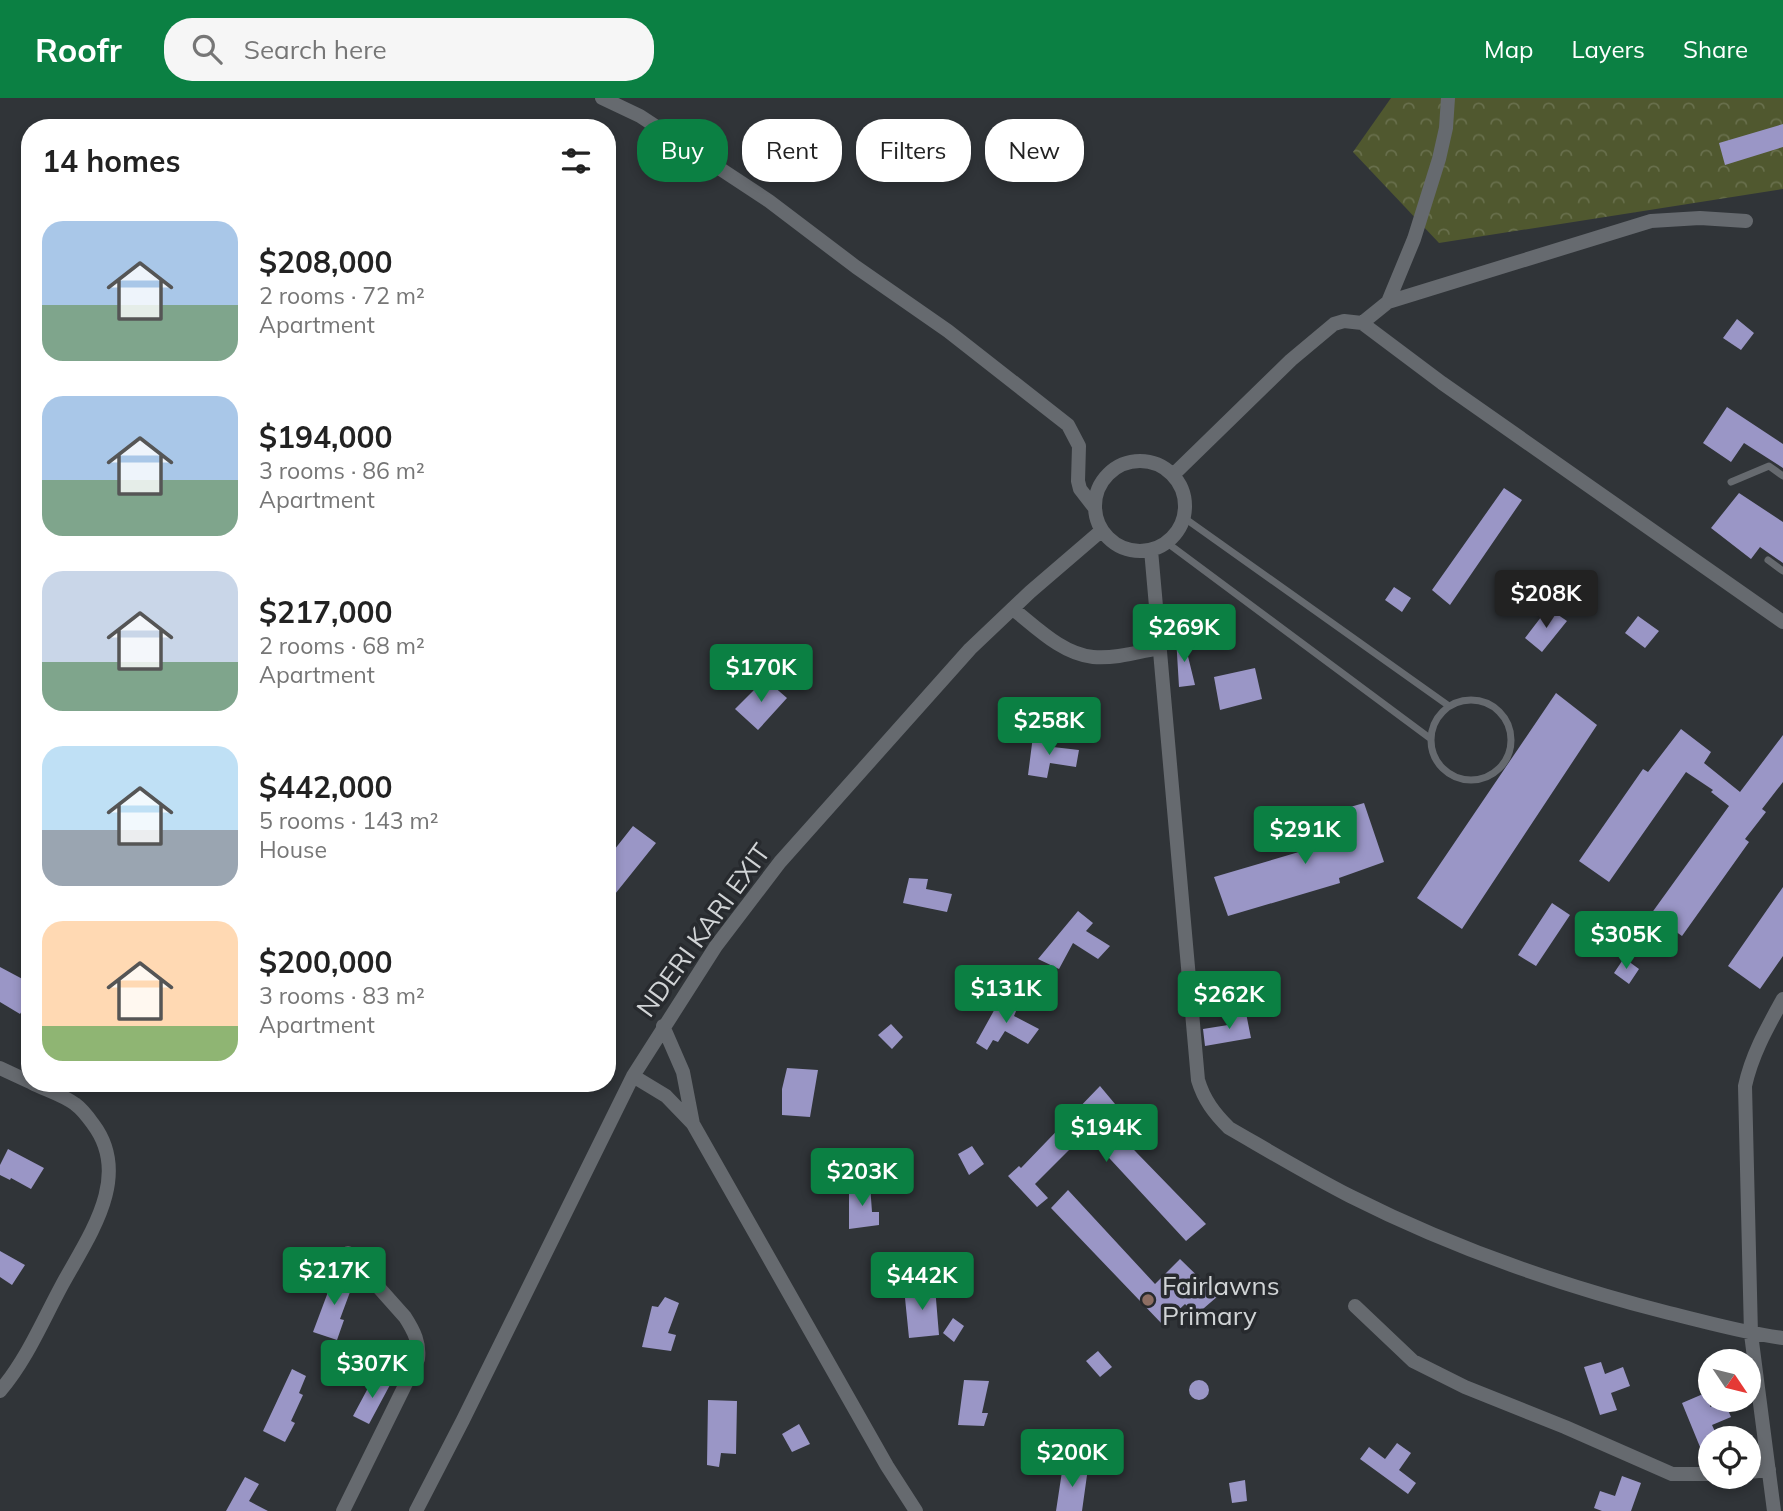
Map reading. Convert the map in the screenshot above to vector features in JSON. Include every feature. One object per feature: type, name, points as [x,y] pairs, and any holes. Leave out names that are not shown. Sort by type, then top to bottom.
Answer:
[{"type":"street","points":[[602,98],[640,116],[769,201],[856,267],[948,331],[1068,425],[1079,446],[1080,489],[1094,507],[1101,531],[1111,541],[1136,551],[1150,550],[1166,542],[1177,531],[1183,517],[1184,499],[1174,474],[1152,462],[1137,460],[1122,464],[1108,473],[1099,485],[1094,507]]},
{"type":"street","points":[[1388,302],[1427,201],[1444,138],[1449,100]]},
{"type":"street","points":[[1362,323],[1388,302],[1651,221],[1700,218],[1746,221]]},
{"type":"street","points":[[1174,474],[1291,360],[1334,324],[1353,321],[1362,323],[1442,383],[1783,622]]},
{"type":"street","name":"NDERI KARI EXIT","points":[[416,1511],[633,1076],[716,946],[780,862],[970,649],[1101,531]]},
{"type":"street","points":[[1150,550],[1198,1080],[1203,1096],[1213,1112],[1229,1128],[1349,1196],[1434,1235],[1530,1272],[1626,1302],[1751,1334],[1783,1338]]},
{"type":"street","points":[[1013,609],[1053,640],[1072,651],[1093,657],[1119,656],[1159,648]]},
{"type":"street","points":[[1774,1511],[1751,1334],[1745,1086],[1759,1042],[1783,999]]},
{"type":"street","points":[[663,1026],[683,1072],[693,1124]]},
{"type":"street","points":[[0,1068],[21,1078]]},
{"type":"street","points":[[633,1076],[666,1096],[693,1124],[887,1466],[916,1511]]},
{"type":"street","points":[[0,1391],[29,1350],[100,1212],[110,1185],[109,1159],[101,1134],[75,1104],[50,1092]]},
{"type":"street","points":[[343,1511],[418,1359],[419,1349],[405,1317],[348,1253]]},
{"type":"street","points":[[1355,1306],[1413,1361],[1465,1387],[1672,1474],[1698,1474]]},
{"type":"street","points":[[1761,1471],[1769,1470]]},
{"type":"lane","points":[[1731,482],[1769,466],[1783,476]]},
{"type":"lane","points":[[1183,517],[1449,706]]},
{"type":"lane","points":[[1166,542],[1431,739]]},
{"type":"lane","points":[[1768,560],[1783,571]]},
{"type":"lane","points":[[1461,701],[1487,703],[1498,710],[1506,720],[1510,746],[1506,759],[1497,769],[1486,776],[1460,778],[1448,773],[1439,764],[1433,752],[1433,726],[1439,715],[1449,706],[1461,701]]},
{"type":"green space","points":[[1391,98],[1783,98],[1783,189],[1439,243],[1353,152]]},
{"type":"building","points":[[1783,124],[1783,147],[1725,165],[1719,143]]},
{"type":"building","points":[[1737,319],[1754,333],[1741,350],[1723,338]]},
{"type":"building","points":[[1727,407],[1783,444],[1783,468],[1744,443],[1731,462],[1703,443]]},
{"type":"building","points":[[1504,488],[1522,500],[1450,605],[1432,590]]},
{"type":"building","points":[[1739,493],[1783,522],[1783,563],[1760,547],[1751,559],[1711,528]]},
{"type":"building","points":[[1394,587],[1411,598],[1402,612],[1385,600]]},
{"type":"building","points":[[1548,608],[1567,621],[1542,652],[1525,638]]},
{"type":"building","points":[[1638,616],[1659,631],[1645,648],[1625,633]]},
{"type":"building","points":[[1183,636],[1195,685],[1179,687],[1176,637]]},
{"type":"building","points":[[1255,668],[1262,699],[1220,710],[1214,677]]},
{"type":"building","points":[[765,679],[787,698],[758,730],[735,709]]},
{"type":"building","points":[[1556,693],[1597,725],[1462,929],[1417,898]]},
{"type":"building","points":[[1681,729],[1711,752],[1704,763],[1740,792],[1783,735],[1783,782],[1762,809],[1766,812],[1745,839],[1749,842],[1682,936],[1651,914],[1729,806],[1711,792],[1713,790],[1686,772],[1609,882],[1579,861],[1643,769],[1648,772]]},
{"type":"building","points":[[1033,736],[1054,740],[1053,747],[1079,750],[1076,767],[1050,763],[1047,778],[1028,775]]},
{"type":"building","points":[[1364,803],[1384,862],[1339,878],[1340,883],[1228,916],[1214,877],[1336,841],[1326,814]]},
{"type":"building","points":[[633,826],[656,843],[616,893],[616,848]]},
{"type":"building","points":[[909,878],[928,879],[926,889],[952,894],[947,912],[903,903]]},
{"type":"building","points":[[1783,887],[1783,956],[1760,989],[1728,966]]},
{"type":"building","points":[[1552,903],[1570,915],[1536,966],[1518,955]]},
{"type":"building","points":[[1078,911],[1093,923],[1086,931],[1110,946],[1098,959],[1073,943],[1059,969],[1038,959]]},
{"type":"building","points":[[1624,958],[1639,969],[1629,984],[1614,973]]},
{"type":"building","points":[[0,967],[21,978],[21,1012],[0,1002]]},
{"type":"building","points":[[1002,996],[1019,1004],[1014,1016],[1039,1029],[1028,1044],[1005,1031],[998,1042],[993,1040],[987,1050],[976,1043]]},
{"type":"building","points":[[1246,1013],[1251,1038],[1205,1046],[1203,1029],[1228,1025],[1226,1015]]},
{"type":"building","points":[[891,1024],[903,1037],[892,1049],[878,1035]]},
{"type":"building","points":[[787,1068],[818,1070],[810,1117],[782,1115],[782,1089]]},
{"type":"building","points":[[1100,1086],[1115,1104],[1102,1117],[1206,1224],[1186,1241],[1086,1133],[1035,1184],[1048,1198],[1037,1207],[1008,1176],[1019,1166],[1021,1168]]},
{"type":"building","points":[[972,1146],[984,1164],[969,1175],[958,1154]]},
{"type":"building","points":[[8,1149],[44,1168],[31,1189],[0,1175],[0,1165]]},
{"type":"building","points":[[870,1184],[872,1212],[879,1212],[879,1225],[849,1229],[849,1188]]},
{"type":"building","points":[[1068,1190],[1155,1284],[1180,1259],[1218,1296],[1196,1315],[1185,1304],[1163,1325],[1051,1208]]},
{"type":"building","points":[[0,1251],[25,1265],[12,1285],[0,1277]]},
{"type":"building","points":[[337,1268],[351,1273],[345,1290],[350,1292],[340,1319],[344,1320],[337,1340],[313,1332]]},
{"type":"building","points":[[935,1287],[939,1335],[909,1338],[904,1288]]},
{"type":"building","points":[[665,1297],[679,1303],[668,1333],[676,1335],[671,1351],[642,1347],[652,1306],[658,1307]]},
{"type":"building","points":[[953,1318],[964,1326],[954,1342],[943,1333]]},
{"type":"building","points":[[1098,1351],[1112,1367],[1100,1377],[1086,1361]]},
{"type":"building","points":[[1601,1362],[1605,1374],[1623,1367],[1630,1386],[1611,1393],[1617,1410],[1600,1415],[1584,1367]]},
{"type":"building","points":[[292,1369],[306,1376],[299,1393],[303,1395],[291,1421],[295,1423],[285,1442],[263,1431]]},
{"type":"building","points":[[375,1375],[391,1383],[369,1424],[353,1416]]},
{"type":"building","points":[[964,1380],[989,1381],[982,1413],[988,1413],[984,1426],[958,1425]]},
{"type":"building","points":[[1199,1380],[1206,1383],[1209,1390],[1206,1397],[1199,1400],[1192,1397],[1189,1390],[1192,1383]]},
{"type":"building","points":[[1698,1396],[1698,1412],[1729,1412],[1731,1417],[1712,1426],[1698,1426],[1698,1442],[1682,1403]]},
{"type":"building","points":[[708,1400],[737,1401],[736,1454],[721,1453],[719,1467],[707,1465]]},
{"type":"building","points":[[799,1424],[810,1444],[792,1452],[782,1434]]},
{"type":"building","points":[[1397,1443],[1411,1453],[1399,1470],[1416,1483],[1408,1494],[1360,1459],[1369,1447],[1385,1459]]},
{"type":"building","points":[[1063,1465],[1088,1468],[1082,1511],[1056,1511]]},
{"type":"building","points":[[1622,1476],[1641,1483],[1631,1511],[1602,1511],[1594,1508],[1600,1491],[1615,1496]]},
{"type":"building","points":[[245,1477],[259,1484],[249,1501],[268,1511],[226,1511]]},
{"type":"building","points":[[1245,1480],[1247,1501],[1232,1503],[1229,1483]]},
{"type":"place","name":"Fairlawns Primary","points":[[1148,1300]]}]
